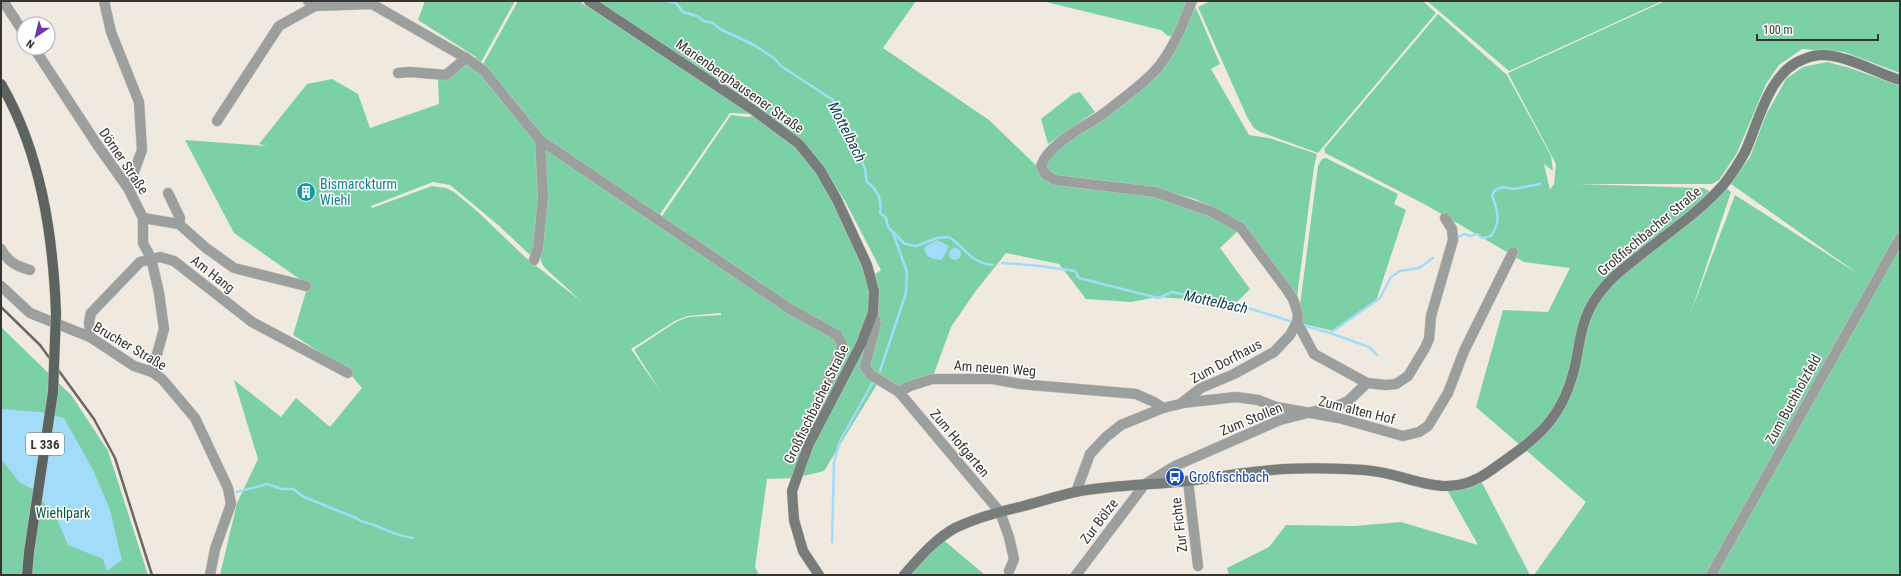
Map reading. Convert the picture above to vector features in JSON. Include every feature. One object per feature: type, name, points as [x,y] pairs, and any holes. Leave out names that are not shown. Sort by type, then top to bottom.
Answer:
[{"type":"main road","name":"Marienberghausener Straße","points":[[589,1],[752,109],[799,144],[820,170],[854,235],[867,265],[874,291],[873,312]]},
{"type":"main road","name":"Großfischbacher Straße","points":[[904,575],[933,544],[952,530],[984,515],[1076,492],[1145,484],[1188,481],[1266,470],[1318,468],[1367,470],[1446,488],[1465,484],[1487,474],[1546,428],[1557,413],[1567,395],[1576,364],[1585,318],[1592,303],[1612,277],[1707,201],[1724,183],[1743,155],[1767,98],[1775,84],[1785,72],[1795,63],[1822,55],[1844,59],[1900,80]]},
{"type":"main road","name":"L 336","points":[[1,84],[22,128],[36,168],[43,196],[52,247],[56,313],[52,392],[27,575]]},
{"type":"main road","name":"Großfischbacher Straße","points":[[819,575],[803,551],[794,520],[792,491],[808,446],[861,344],[873,312]]},
{"type":"street","points":[[3,1],[16,21]]},
{"type":"street","points":[[104,1],[111,32],[139,102],[142,150],[128,188]]},
{"type":"street","points":[[1192,1],[1168,54],[1154,72],[1103,114],[1052,149],[1045,157],[1041,166],[1046,175],[1055,180],[1155,192],[1212,212],[1241,228],[1293,299],[1298,314],[1297,322],[1314,354],[1367,383],[1386,385],[1396,384],[1408,376],[1425,348],[1429,339],[1431,316],[1454,240],[1452,229],[1445,218]]},
{"type":"street","points":[[217,120],[279,26],[311,4],[372,4],[466,58],[484,71],[540,140],[790,309],[837,335],[842,344],[839,356],[803,435],[808,446]]},
{"type":"street","name":"Dörner Straße","points":[[39,56],[96,144],[128,188],[143,218],[143,243],[151,258],[159,293],[164,328],[152,372]]},
{"type":"street","points":[[398,74],[410,72],[446,75],[466,58]]},
{"type":"street","points":[[534,260],[538,248],[543,198],[540,140]]},
{"type":"street","points":[[168,193],[180,218],[179,224]]},
{"type":"street","points":[[143,218],[179,224],[206,248],[234,268],[306,286]]},
{"type":"street","name":"Zum Buchholzfeld","points":[[1711,575],[1900,238]]},
{"type":"street","points":[[1,249],[6,258],[16,266],[30,270]]},
{"type":"street","name":"Zum alten Hof","points":[[1180,404],[1236,397],[1258,400],[1276,407],[1339,418],[1403,436],[1419,432],[1428,426],[1448,393],[1464,351],[1513,252]]},
{"type":"street","name":"Am Hang","points":[[151,258],[160,257],[174,261],[252,322],[348,374]]},
{"type":"street","points":[[90,337],[89,322],[91,313],[140,262],[151,258]]},
{"type":"street","name":"Brucher Straße","points":[[1,286],[30,313],[90,337],[134,366],[152,372],[162,379],[195,418],[228,488],[231,504],[215,549],[210,575]]},
{"type":"street","points":[[873,312],[876,323],[865,367],[871,375],[899,392]]},
{"type":"street","name":"Zum Dorfhaus","points":[[1076,492],[1090,454],[1106,437],[1120,426],[1163,408],[1180,404],[1201,388],[1234,374],[1274,352],[1290,335],[1297,322]]},
{"type":"street","name":"Am neuen Weg","points":[[899,392],[910,386],[932,379],[993,379],[1020,384],[1136,394],[1163,408]]},
{"type":"street","name":"Zum Stollen","points":[[1145,484],[1182,463],[1280,420],[1339,405],[1348,401],[1367,383]]},
{"type":"street","name":"Zum Hofgarten","points":[[899,392],[1000,512]]},
{"type":"street","name":"Zur Fichte","points":[[1188,481],[1198,566]]},
{"type":"street","name":"Zur Bölze","points":[[1076,575],[1145,484]]},
{"type":"street","points":[[1000,512],[1009,537],[1014,559],[1009,571]]},
{"type":"green space","points":[[425,1],[515,1],[480,64],[474,59],[476,57],[418,20]]},
{"type":"green space","points":[[518,1],[579,1],[752,114],[730,113],[658,217],[547,141],[482,66]]},
{"type":"green space","points":[[594,1],[916,1],[883,48],[989,120],[1046,175],[1155,192],[1241,228],[1220,248],[1250,289],[1237,302],[1157,297],[1131,302],[1086,299],[1059,264],[1006,253],[975,292],[951,327],[932,379],[899,392],[879,381],[824,471],[795,478],[767,479],[755,567],[759,575],[220,575],[237,503],[258,459],[234,380],[281,417],[296,398],[330,427],[362,388],[345,368],[293,335],[308,285],[234,233],[185,140],[267,146],[259,144],[307,84],[332,79],[358,94],[370,128],[439,104],[438,79],[468,62],[473,65],[537,139],[540,155],[536,242],[531,254],[529,254],[497,224],[450,185],[433,182],[371,206],[372,208],[432,186],[446,188],[454,192],[477,211],[525,257],[582,302],[546,269],[542,264],[540,257],[544,152],[546,149],[660,219],[731,115],[746,117],[755,116],[780,134],[802,155],[823,182],[832,198],[848,231],[867,280],[881,270],[845,201],[818,159],[791,134]],"holes":[[[721,313],[721,315],[688,317],[676,322],[635,349],[662,394],[631,349],[675,321],[687,316]]]},
{"type":"green space","points":[[1042,1],[1189,1],[1175,35],[1168,36],[1161,30]]},
{"type":"green space","points":[[1210,1],[1423,1],[1436,13],[1318,153],[1260,132],[1254,128],[1247,117],[1198,7]]},
{"type":"green space","points":[[1427,1],[1662,1],[1509,71]]},
{"type":"green space","points":[[1665,1],[1900,1],[1900,73],[1844,52],[1802,49],[1779,65],[1766,84],[1737,153],[1719,180],[1712,184],[1577,184],[1704,188],[1709,191],[1707,201],[1726,188],[1731,192],[1691,312],[1735,195],[1860,275],[1731,184],[1750,157],[1766,115],[1786,79],[1803,67],[1827,62],[1850,68],[1900,86],[1900,575],[1534,575],[1586,502],[1476,407],[1503,310],[1548,312],[1570,268],[1524,262],[1426,205],[1325,153],[1324,149],[1438,14],[1507,75],[1551,156],[1553,171],[1544,164],[1550,190],[1554,184],[1556,164],[1508,73]]},
{"type":"green space","points":[[1196,8],[1220,64],[1211,69],[1249,135],[1269,138],[1317,154],[1297,297],[1224,213],[1195,199],[1145,185],[1136,188],[1054,176],[1046,168],[1049,155],[1141,87]]},
{"type":"green space","points":[[1080,92],[1095,112],[1048,144],[1041,119],[1073,94]]},
{"type":"green space","points":[[1326,158],[1398,194],[1394,204],[1406,210],[1376,301],[1333,331],[1304,324],[1301,319],[1300,305],[1318,166],[1322,159]]},
{"type":"green space","name":"Wiehlpark","points":[[1,327],[72,396],[108,451],[148,575],[1,575]]},
{"type":"green space","points":[[1479,477],[1530,575],[1229,575],[1227,568],[1269,547],[1286,525],[1355,526],[1401,522],[1478,545],[1446,488]]},
{"type":"green space","points":[[941,538],[985,575],[904,575]]},
{"type":"water","points":[[937,240],[949,246],[942,260],[929,257],[924,249],[926,246]]},
{"type":"water","points":[[957,248],[960,249],[960,259],[953,260],[950,259],[949,252],[950,249]]},
{"type":"water","points":[[1,409],[40,412],[64,418],[93,470],[110,510],[122,560],[107,571],[103,559],[68,545],[56,517],[32,489],[19,482],[1,459]]},
{"type":"waterway","name":"Mottelbach","points":[[667,1],[676,3],[683,12],[697,16],[704,21],[713,23],[720,29],[754,45],[774,58],[781,66],[833,100],[865,169],[867,182],[874,189],[880,200],[880,213],[886,218],[888,227],[905,244],[916,246],[937,238],[949,237],[969,255],[985,264],[993,265]]},
{"type":"waterway","points":[[1458,237],[1464,234],[1470,236],[1476,234],[1483,238],[1491,236],[1496,226],[1498,216],[1492,195],[1495,190],[1503,187],[1514,189],[1540,184]]},
{"type":"waterway","points":[[880,371],[906,293],[907,272],[893,233]]},
{"type":"waterway","name":"Mottelbach","points":[[1306,326],[1330,333],[1380,298],[1391,277],[1400,271],[1419,268],[1433,258]]},
{"type":"waterway","name":"Mottelbach","points":[[1002,263],[1075,271],[1079,278],[1158,298],[1172,292],[1245,307],[1293,322]]},
{"type":"waterway","points":[[1330,333],[1369,347],[1377,355]]},
{"type":"waterway","points":[[832,542],[834,462],[840,441],[873,382]]},
{"type":"waterway","points":[[237,492],[267,484],[282,489],[293,489],[304,497],[363,522],[397,535],[413,538]]},
{"type":"railway","points":[[1,307],[40,345],[94,419],[115,458],[152,575]]},
{"type":"place","name":"Bismarckturm Wiehl","points":[[306,192]]},
{"type":"place","name":"Großfischbach","points":[[1175,477]]}]
